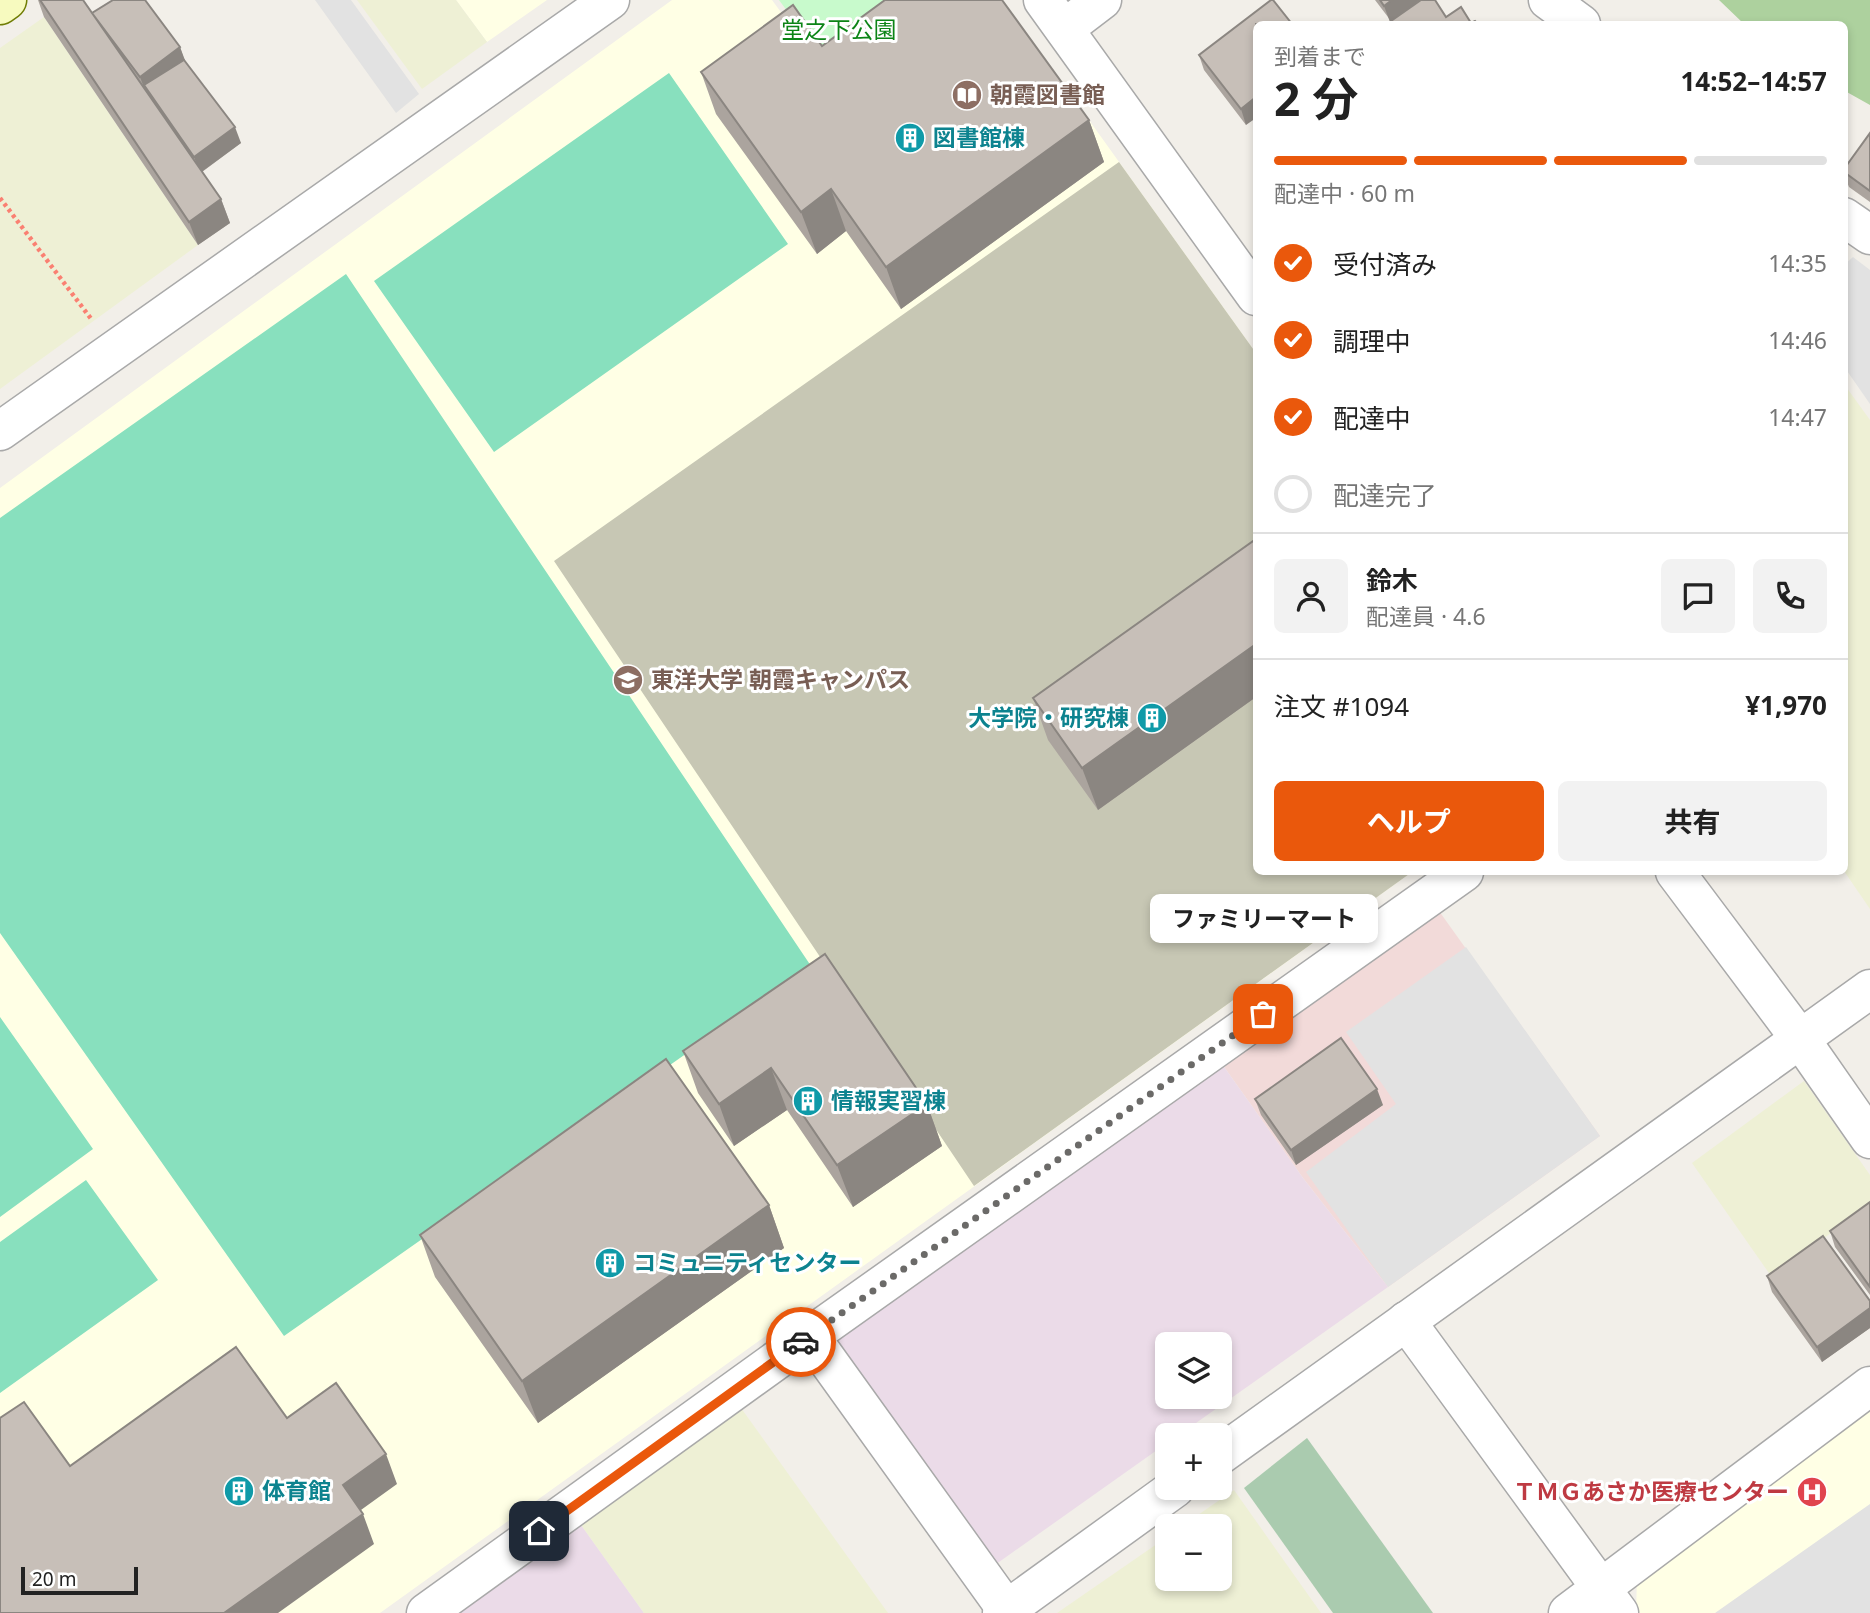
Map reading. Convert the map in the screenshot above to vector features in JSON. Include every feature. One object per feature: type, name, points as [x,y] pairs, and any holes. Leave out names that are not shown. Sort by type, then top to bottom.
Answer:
[{"type":"main road","points":[[0,5],[7,0]]},
{"type":"street","points":[[0,431],[610,0]]},
{"type":"street","points":[[1102,0],[1053,14],[1253,292]]},
{"type":"street","points":[[1548,0],[1577,21]]},
{"type":"street","points":[[1848,220],[1870,235]]},
{"type":"street","points":[[426,1613],[810,1336],[1460,875]]},
{"type":"street","points":[[1677,875],[1801,1040],[1870,1139]]},
{"type":"street","points":[[1232,1446],[1870,989]]},
{"type":"street","points":[[1406,1321],[1611,1601]]},
{"type":"street","points":[[810,1336],[1006,1612],[1159,1500]]},
{"type":"street","points":[[1568,1613],[1611,1601],[1870,1386]]},
{"type":"path","points":[[0,198],[113,349]]},
{"type":"shaded area","points":[[315,0],[351,0],[419,94],[396,113]]},
{"type":"shaded area","points":[[357,0],[456,0],[487,42],[422,89]]},
{"type":"shaded area","points":[[456,0],[547,0],[487,42]]},
{"type":"shaded area","name":"東洋大学 朝霞キャンパス","points":[[672,0],[772,0],[830,79],[934,0],[1003,0],[1253,349],[1253,875],[1408,875],[380,1613],[0,1613],[0,488]]},
{"type":"shaded area","points":[[44,17],[198,245],[0,389],[0,48]]},
{"type":"shaded area","points":[[1119,162],[1253,349],[1253,875],[1408,875],[974,1186],[554,561]]},
{"type":"shaded area","points":[[1853,257],[1870,270],[1870,404],[1848,372],[1848,261]]},
{"type":"shaded area","points":[[1848,390],[1870,420],[1870,909],[1847,875]]},
{"type":"shaded area","points":[[1439,911],[1600,1136],[1388,1287],[1303,1178],[1222,1064]]},
{"type":"shaded area","points":[[1466,947],[1600,1136],[1388,1287],[1306,1172],[1396,1104],[1346,1032]]},
{"type":"shaded area","points":[[1222,1064],[1303,1178],[1388,1287],[1232,1397],[1232,1332],[1155,1332],[1155,1409],[1216,1409],[1196,1423],[1155,1423],[1155,1452],[992,1567],[832,1342]]},
{"type":"shaded area","points":[[1804,1081],[1870,1175],[1870,1205],[1771,1276],[1692,1163]]},
{"type":"shaded area","name":"ＴＭＧあさか医療センター","points":[[1870,1407],[1870,1613],[1636,1613],[1637,1576]]},
{"type":"shaded area","points":[[741,1408],[888,1613],[644,1613],[579,1522]]},
{"type":"shaded area","points":[[1307,1438],[1433,1613],[1333,1613],[1244,1488]]},
{"type":"shaded area","points":[[1234,1490],[1321,1613],[1057,1613],[1155,1545],[1155,1591],[1232,1591],[1232,1514],[1199,1514],[1220,1500],[1232,1500]]},
{"type":"shaded area","points":[[1870,1504],[1870,1613],[1715,1613]]},
{"type":"shaded area","points":[[579,1522],[644,1613],[447,1613]]},
{"type":"green space","name":"堂之下公園","points":[[779,0],[929,0],[832,72]]},
{"type":"green space","points":[[1719,0],[1870,0],[1870,105],[1848,93],[1848,21],[1741,21]]},
{"type":"green space","points":[[669,73],[788,244],[494,452],[374,281]]},
{"type":"green space","points":[[346,274],[811,966],[284,1336],[0,933],[0,518]]},
{"type":"green space","points":[[0,1017],[93,1149],[0,1217]]},
{"type":"green space","points":[[86,1180],[158,1280],[0,1393],[0,1242]]},
{"type":"building","points":[[40,0],[83,0],[221,199],[189,222]]},
{"type":"building","points":[[113,0],[145,0],[180,47],[140,77],[92,13]]},
{"type":"building","name":"図書館棟","points":[[885,0],[1002,0],[1089,120],[886,267],[831,189],[801,212],[701,72],[793,5],[822,46]]},
{"type":"building","points":[[1271,0],[1290,21],[1253,21],[1253,99],[1241,109],[1199,55]]},
{"type":"building","points":[[1380,0],[1392,0],[1384,6]]},
{"type":"building","points":[[1421,0],[1435,0],[1446,17],[1461,7],[1470,21],[1391,21]]},
{"type":"building","points":[[184,60],[235,127],[194,157],[144,85]]},
{"type":"building","points":[[1870,133],[1870,191],[1848,175],[1848,163]]},
{"type":"building","points":[[1253,541],[1253,646],[1082,768],[1033,698]]},
{"type":"building","name":"情報実習棟","points":[[825,954],[927,1104],[837,1165],[771,1068],[719,1104],[683,1051]]},
{"type":"building","points":[[1341,1038],[1377,1089],[1291,1150],[1255,1099]]},
{"type":"building","name":"コミュニティセンター","points":[[666,1059],[769,1205],[522,1381],[420,1235]]},
{"type":"building","points":[[1870,1202],[1870,1287],[1830,1231]]},
{"type":"building","points":[[1823,1236],[1870,1301],[1870,1308],[1817,1347],[1767,1276]]},
{"type":"building","name":"体育館","points":[[236,1347],[287,1418],[336,1383],[386,1454],[343,1485],[363,1514],[224,1613],[0,1613],[0,1418],[24,1402],[70,1466]]},
{"type":"way so far","points":[[801,1342],[1263,1014]]},
{"type":"place","name":"朝霞図書館","points":[[967,95]]},
{"type":"place","name":"図書館棟","points":[[910,138]]},
{"type":"place","name":"東洋大学 朝霞キャンパス","points":[[628,680]]},
{"type":"place","name":"大学院・研究棟","points":[[1152,718]]},
{"type":"place","name":"ファミリーマート","points":[[1263,1014]]},
{"type":"place","name":"情報実習棟","points":[[808,1101]]},
{"type":"place","name":"コミュニティセンター","points":[[610,1263]]},
{"type":"place","name":"体育館","points":[[239,1491]]},
{"type":"place","name":"ＴＭＧあさか医療センター","points":[[1812,1492]]},
{"type":"route","points":[[539,1531],[801,1342]]}]
